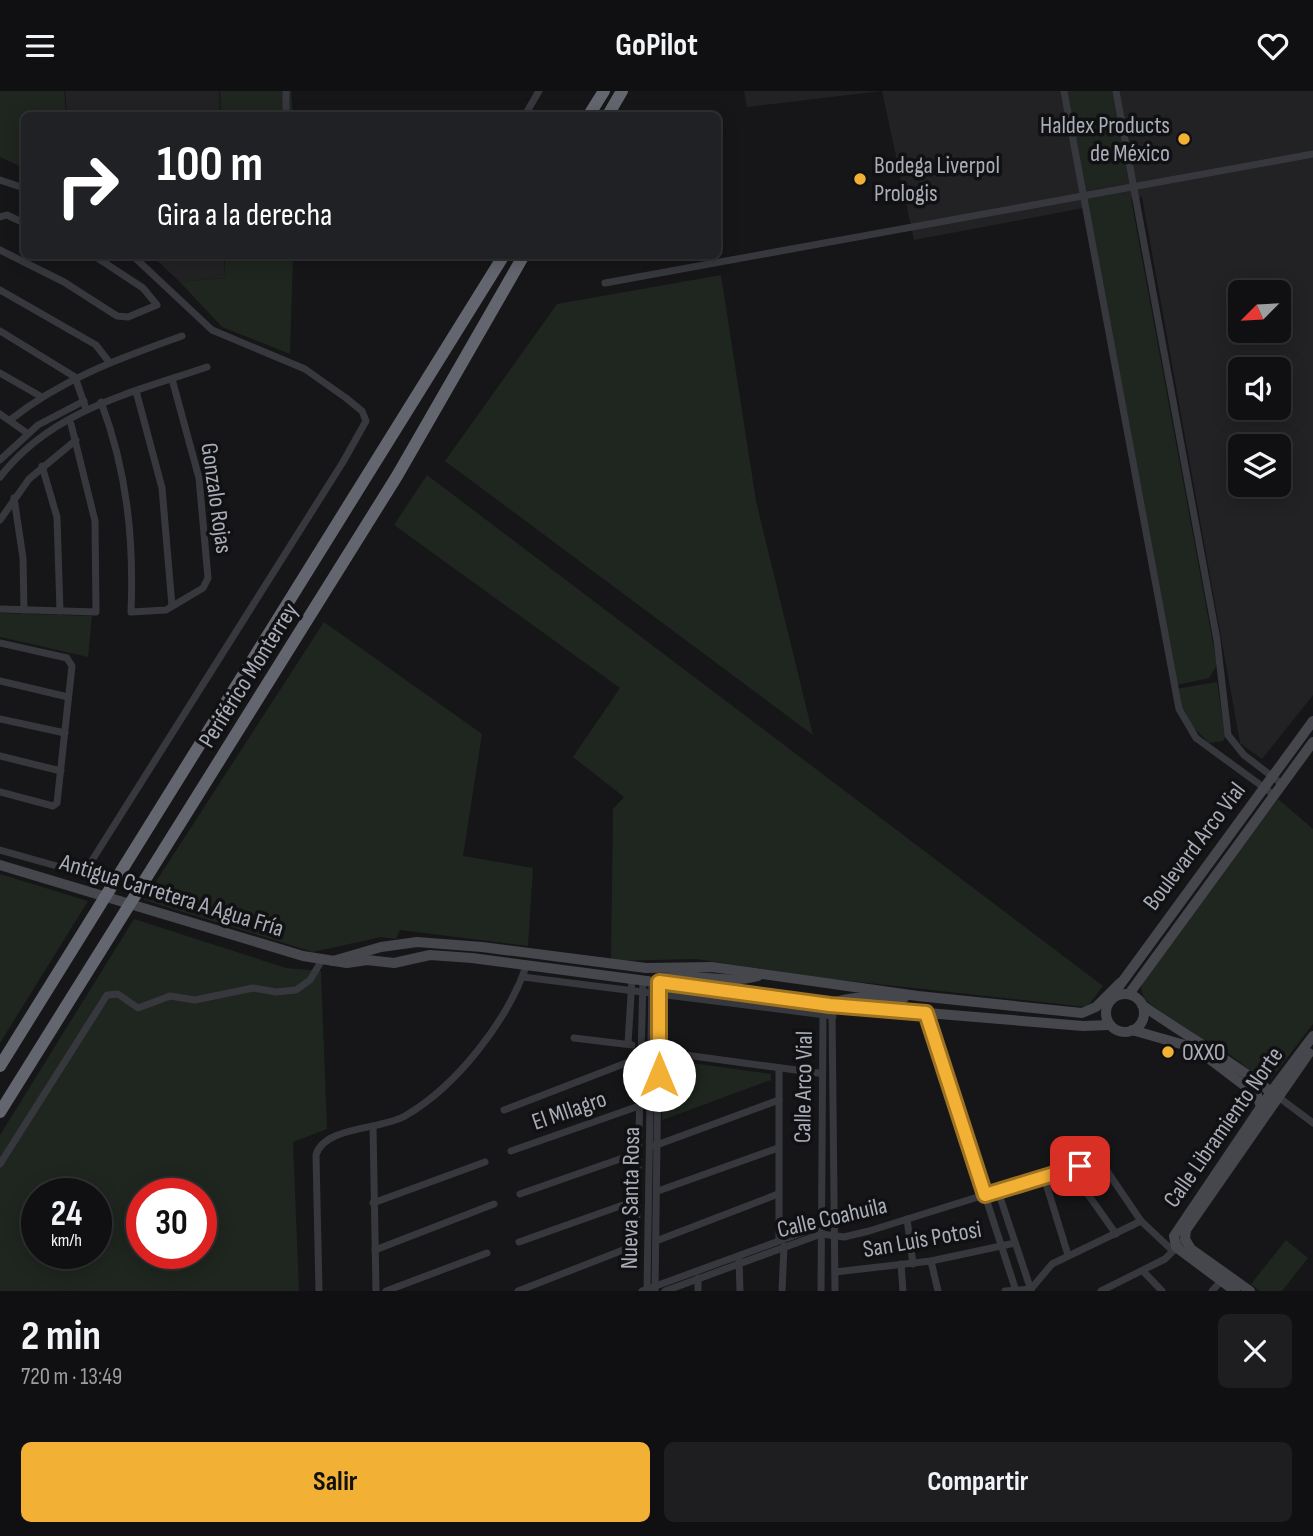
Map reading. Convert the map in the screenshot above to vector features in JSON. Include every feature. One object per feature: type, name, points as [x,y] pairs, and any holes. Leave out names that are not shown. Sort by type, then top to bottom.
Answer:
[{"type":"highway","points":[[591,112],[604,91]]},
{"type":"highway","points":[[610,112],[622,91]]},
{"type":"highway","name":"Periférico Monterrey","points":[[0,1066],[502,259]]},
{"type":"highway","name":"Periférico Monterrey","points":[[0,1112],[397,476],[522,259]]},
{"type":"street","points":[[286,91],[286,112]]},
{"type":"street","points":[[527,112],[539,91]]},
{"type":"street","points":[[1064,91],[1178,709],[1196,738],[1274,795]]},
{"type":"street","points":[[1116,91],[1217,639],[1228,736],[1235,746],[1282,783]]},
{"type":"street","points":[[605,283],[1313,154]]},
{"type":"street","points":[[0,180],[21,187]]},
{"type":"street","points":[[0,217],[7,215],[21,222]]},
{"type":"street","points":[[0,250],[64,282],[117,316],[128,317],[156,306],[156,301],[143,288],[99,259]]},
{"type":"street","points":[[0,850],[71,870],[91,862],[343,462],[366,421],[362,411],[305,369],[212,330],[136,259]]},
{"type":"street","points":[[0,290],[96,345],[109,362]]},
{"type":"street","points":[[0,331],[75,377],[117,448],[128,501],[133,559],[131,612],[158,613],[172,606],[162,488],[136,391]]},
{"type":"street","points":[[10,420],[40,396],[75,377],[182,336]]},
{"type":"street","points":[[1,458],[27,433],[60,411],[136,391],[207,367]]},
{"type":"street","points":[[0,373],[40,396]]},
{"type":"street","name":"Gonzalo Rojas","points":[[172,379],[199,478],[208,578],[203,588],[172,606]]},
{"type":"street","points":[[0,477],[26,447],[91,404]]},
{"type":"street","points":[[0,414],[27,433]]},
{"type":"street","points":[[0,609],[96,612],[94,521],[71,423]]},
{"type":"street","points":[[0,520],[14,498],[42,466],[76,440]]},
{"type":"street","points":[[42,466],[57,517],[60,611]]},
{"type":"street","points":[[14,498],[22,547],[24,610]]},
{"type":"street","points":[[0,643],[67,658],[72,666],[57,803],[53,806],[0,792]]},
{"type":"street","points":[[0,681],[68,697]]},
{"type":"street","points":[[0,719],[65,733]]},
{"type":"street","name":"Boulevard Arco Vial","points":[[1112,998],[1120,983],[1313,721]]},
{"type":"street","name":"Boulevard Arco Vial","points":[[1129,994],[1313,742]]},
{"type":"street","points":[[0,756],[61,771]]},
{"type":"street","name":"Antigua Carretera A Agua Fría","points":[[0,865],[146,911],[327,960],[394,963],[430,955],[492,960],[830,1005]]},
{"type":"street","points":[[0,1164],[107,995],[118,994],[138,1008],[170,996],[195,1000],[253,988],[276,992],[296,990],[310,980],[327,960],[392,945],[417,942],[469,946],[607,965],[712,967],[918,996],[1082,1013],[1096,1007],[1120,983]]},
{"type":"street","points":[[319,1291],[316,1155],[326,1140],[408,1115],[453,1076],[500,1019],[523,977],[527,964]]},
{"type":"street","points":[[628,1044],[632,992],[646,980],[674,975],[740,981],[762,975]]},
{"type":"street","points":[[523,977],[833,1016]]},
{"type":"street","points":[[518,1291],[631,1249],[637,1241],[639,1046],[642,993],[646,980]]},
{"type":"street","name":"Nueva Santa Rosa","points":[[646,980],[655,994],[656,1051],[649,1290]]},
{"type":"street","points":[[818,982],[830,1005]]},
{"type":"street","points":[[1110,1025],[1106,1008],[1112,998],[1129,994],[1185,1035],[1220,1053],[1313,1123]]},
{"type":"street","points":[[830,1005],[851,996],[888,1000],[918,996]]},
{"type":"street","points":[[830,1005],[1083,1026],[1110,1025],[1120,1031],[1132,1030],[1213,1053],[1274,1094]]},
{"type":"street","name":"Calle Arco Vial","points":[[821,1291],[820,1074],[823,1015],[830,1005]]},
{"type":"street","name":"Calle Arco Vial","points":[[830,1005],[833,1016],[835,1291]]},
{"type":"street","points":[[1132,1030],[1143,1017],[1142,1005]]},
{"type":"street","points":[[926,1013],[1015,1290]]},
{"type":"street","name":"Calle Libramiento Norte","points":[[1185,1239],[1186,1230],[1313,1036]]},
{"type":"street","points":[[574,1038],[639,1046]]},
{"type":"street","name":"Calle Libramiento Norte","points":[[1174,1247],[1176,1230],[1261,1107],[1313,1047]]},
{"type":"street","points":[[1195,1048],[1257,1095],[1261,1107]]},
{"type":"street","points":[[656,1051],[833,1075]]},
{"type":"street","points":[[504,1110],[639,1058]]},
{"type":"street","points":[[779,1068],[778,1193],[782,1291]]},
{"type":"street","points":[[655,1146],[779,1100]]},
{"type":"street","name":"El MIlagro","points":[[511,1151],[639,1106]]},
{"type":"street","points":[[373,1126],[376,1291]]},
{"type":"street","points":[[1078,1144],[1090,1161],[1107,1171],[1141,1221],[1235,1291]]},
{"type":"street","name":"Nueva Santa Rosa","points":[[649,1290],[656,1241],[658,1191],[655,1146]]},
{"type":"street","points":[[658,1191],[778,1148]]},
{"type":"street","points":[[520,1194],[638,1153]]},
{"type":"street","name":"Calle Coahuila","points":[[781,1243],[821,1234],[848,1237],[1090,1161]]},
{"type":"street","points":[[373,1203],[485,1162]]},
{"type":"street","points":[[1070,1169],[1116,1234]]},
{"type":"street","points":[[1044,1177],[1068,1255]]},
{"type":"street","points":[[998,1191],[1031,1290]]},
{"type":"street","points":[[656,1241],[778,1193]]},
{"type":"street","points":[[519,1242],[637,1200]]},
{"type":"street","points":[[375,1250],[494,1204]]},
{"type":"street","points":[[907,1219],[913,1264]]},
{"type":"street","name":"Calle Coahuila","points":[[649,1290],[834,1221]]},
{"type":"street","points":[[1031,1290],[1052,1264],[1141,1221]]},
{"type":"street","points":[[1101,1291],[1165,1259],[1174,1247],[1185,1239],[1191,1249],[1250,1291]]},
{"type":"street","name":"San Luis Potosi","points":[[835,1272],[913,1264],[1015,1243]]},
{"type":"street","points":[[386,1291],[487,1253]]},
{"type":"street","points":[[739,1258],[740,1291]]},
{"type":"street","name":"Calle Coahuila","points":[[665,1291],[739,1258]]},
{"type":"street","points":[[931,1261],[938,1291]]},
{"type":"street","points":[[901,1264],[903,1291]]},
{"type":"street","points":[[1143,1271],[1162,1291]]},
{"type":"street","points":[[698,1278],[698,1291]]},
{"type":"street","points":[[1126,1280],[1130,1291]]},
{"type":"street","points":[[1212,1291],[1221,1281]]},
{"type":"street","points":[[1006,1291],[1031,1290]]},
{"type":"shaded area","points":[[0,91],[64,91],[66,112],[21,112],[21,167],[0,157]]},
{"type":"shaded area","points":[[65,91],[219,91],[220,112],[67,112]]},
{"type":"shaded area","points":[[220,91],[291,91],[293,112],[221,112]]},
{"type":"shaded area","points":[[744,91],[882,91],[747,107]]},
{"type":"shaded area","points":[[882,91],[1313,91],[1313,695],[1262,759],[1240,743],[1142,197],[914,240]]},
{"type":"shaded area","points":[[1068,91],[1112,91],[1127,169],[1123,182],[1091,189],[1085,184]]},
{"type":"shaded area","points":[[1120,193],[1131,199],[1217,665],[1209,678],[1177,685],[1087,199]]},
{"type":"shaded area","points":[[155,259],[224,259],[225,278],[180,282]]},
{"type":"shaded area","points":[[225,259],[293,259],[290,354],[222,327],[180,282],[225,278]]},
{"type":"shaded area","points":[[721,275],[756,501],[813,735],[445,461],[557,304]]},
{"type":"shaded area","points":[[427,475],[1103,986],[1087,1007],[822,978],[696,959],[611,961],[613,809],[624,797],[573,757],[620,688],[394,525]]},
{"type":"shaded area","points":[[0,613],[92,616],[88,657],[0,637]]},
{"type":"shaded area","points":[[324,622],[482,734],[463,856],[533,868],[528,946],[400,930],[396,939],[381,937],[313,952],[144,900]]},
{"type":"shaded area","points":[[1217,682],[1225,737],[1223,741],[1209,743],[1186,720],[1176,689]]},
{"type":"shaded area","points":[[1278,799],[1313,829],[1313,1024],[1267,1084],[1224,1050],[1197,1039],[1144,999],[1141,988],[1146,976]]},
{"type":"shaded area","points":[[0,874],[88,901],[0,1043]]},
{"type":"shaded area","points":[[134,919],[286,968],[321,971],[327,1129],[293,1142],[299,1291],[0,1291],[0,1135]]},
{"type":"shaded area","points":[[663,1059],[771,1074],[771,1080],[662,1120]]},
{"type":"shaded area","points":[[1286,1240],[1308,1258],[1282,1291],[1259,1291],[1251,1284]]},
{"type":"place","name":"Haldex Products de México","points":[[1184,139]]},
{"type":"place","name":"Bodega Liverpol Prologis","points":[[860,179]]},
{"type":"place","name":"OXXO","points":[[1168,1052]]},
{"type":"route","points":[[659,1075],[659,982],[830,1005],[926,1013],[985,1195],[1080,1166]]}]
